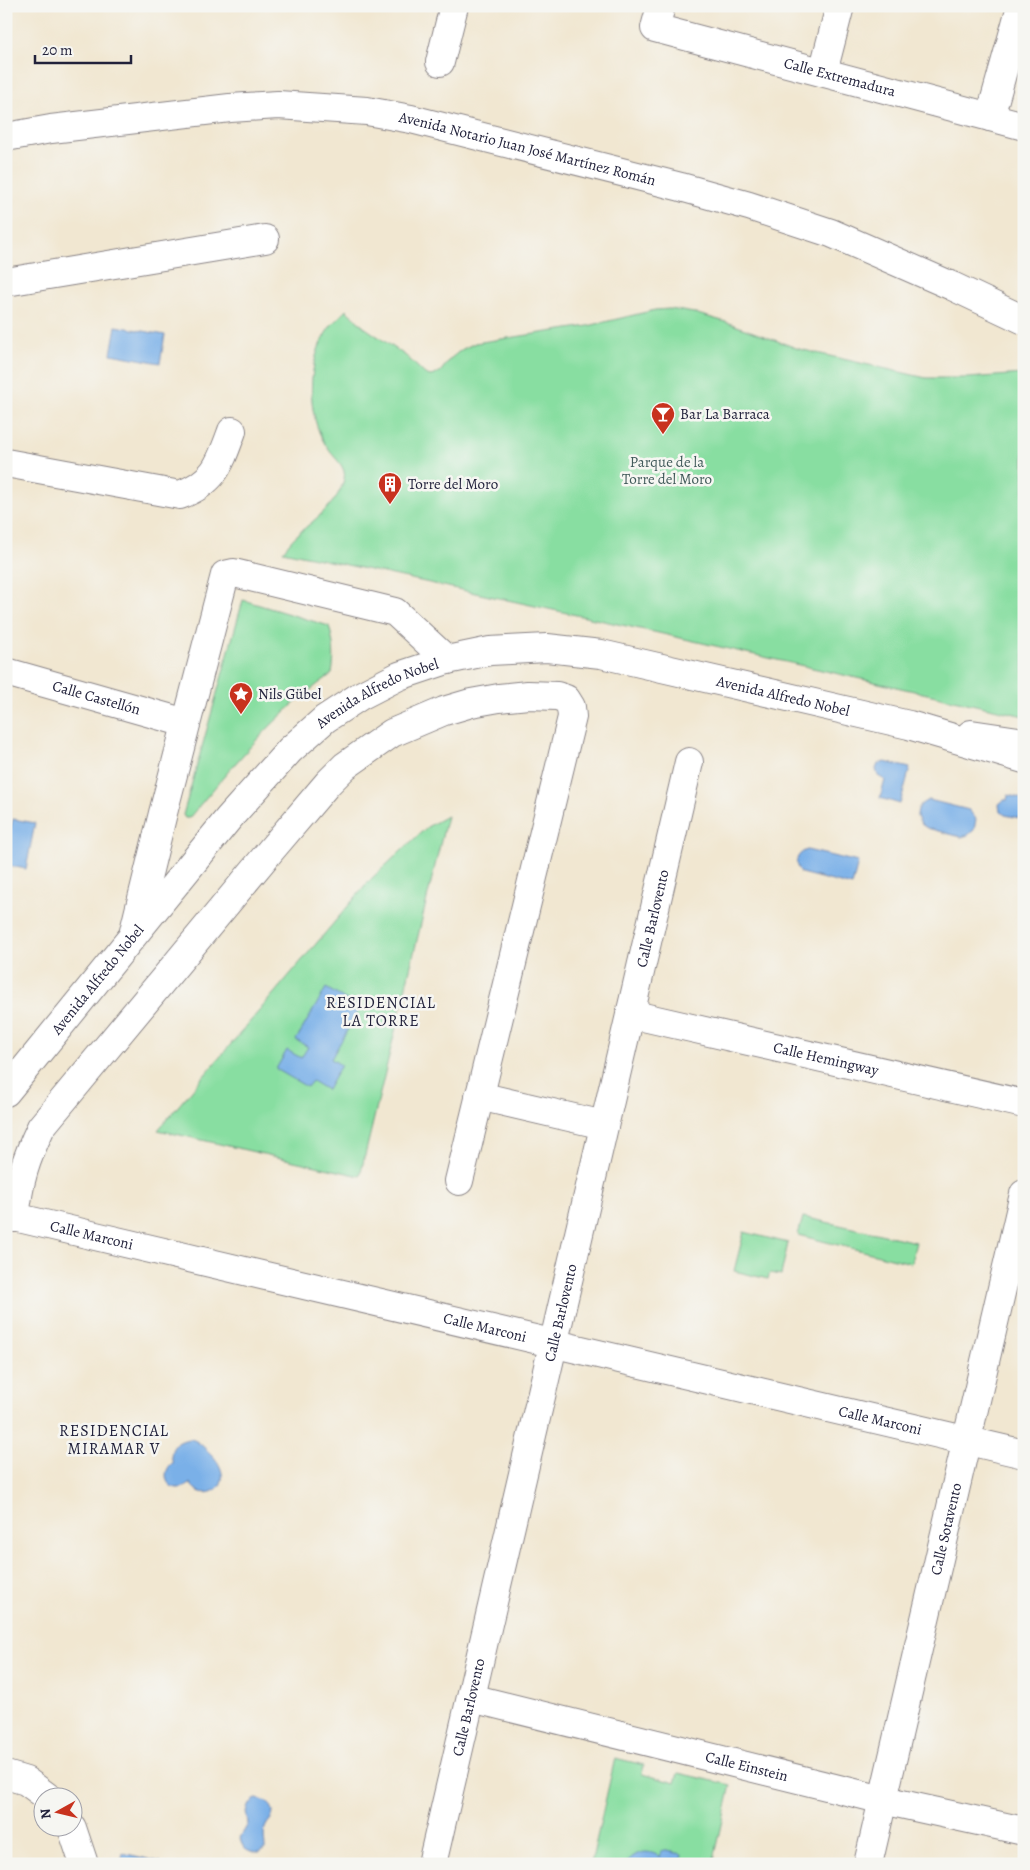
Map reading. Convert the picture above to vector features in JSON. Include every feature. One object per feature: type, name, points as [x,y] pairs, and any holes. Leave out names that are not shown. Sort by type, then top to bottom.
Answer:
[{"type":"street","points":[[440,62],[454,6]]},
{"type":"street","points":[[823,72],[840,6]]},
{"type":"street","points":[[990,117],[1021,6]]},
{"type":"street","name":"Calle Extremadura","points":[[658,17],[823,72],[1024,126]]},
{"type":"street","name":"Avenida Notario Juan José Martínez Román","points":[[6,137],[51,129],[230,108],[278,105],[367,111],[411,119],[682,187],[749,206],[822,230],[952,286],[1024,320]]},
{"type":"street","points":[[6,282],[265,239]]},
{"type":"street","points":[[6,463],[180,495],[196,489],[211,476],[224,456],[232,431]]},
{"type":"street","points":[[133,936],[225,575],[234,572],[395,612],[447,660]]},
{"type":"street","name":"Avenida Alfredo Nobel","points":[[6,1092],[229,818],[290,750],[325,719],[360,696],[399,676],[447,660],[490,651],[547,648],[601,654],[910,725],[1024,759]]},
{"type":"street","name":"Calle Castellón","points":[[6,672],[186,723]]},
{"type":"street","points":[[11,1217],[26,1159],[41,1127],[271,850],[328,783],[345,766],[392,733],[444,711],[499,698],[528,695],[557,696],[566,699],[571,707],[572,717],[459,1181]]},
{"type":"street","name":"Avenida Alfredo Nobel","points":[[910,725],[1024,742]]},
{"type":"street","name":"Calle Barlovento","points":[[432,1864],[689,762]]},
{"type":"street","name":"Calle Hemingway","points":[[630,1014],[1024,1104]]},
{"type":"street","points":[[480,1096],[604,1126]]},
{"type":"street","name":"Calle Sotavento","points":[[868,1864],[1024,1194]]},
{"type":"street","name":"Calle Marconi","points":[[11,1217],[1024,1454]]},
{"type":"street","name":"Calle Einstein","points":[[471,1698],[883,1800],[1024,1831]]},
{"type":"street","points":[[6,1774],[26,1781],[35,1788]]},
{"type":"street","points":[[75,1838],[84,1864]]},
{"type":"green space","name":"Parque de la Torre del Moro","points":[[670,309],[694,313],[726,322],[799,349],[926,378],[968,378],[1024,374],[1024,716],[654,632],[283,551],[296,536],[332,503],[344,479],[344,471],[340,463],[321,437],[312,405],[312,388],[316,355],[322,340],[332,325],[346,310],[364,327],[406,356],[425,374],[430,376],[441,371],[450,359],[461,350],[475,343],[588,326],[655,310]]},
{"type":"green space","points":[[243,600],[329,626],[334,650],[332,674],[311,689],[273,723],[189,818],[185,818],[183,815]]},
{"type":"green space","points":[[447,816],[360,1176],[158,1130],[371,879],[427,827]]},
{"type":"green space","points":[[803,1217],[916,1242],[911,1263],[798,1235]]},
{"type":"green space","points":[[744,1232],[788,1243],[781,1275],[770,1273],[768,1279],[734,1271]]},
{"type":"green space","points":[[615,1758],[644,1765],[642,1774],[675,1783],[678,1773],[731,1785],[713,1864],[591,1864]]},
{"type":"water","points":[[116,326],[165,335],[160,363],[111,354]]},
{"type":"water","points":[[885,762],[910,768],[900,804],[880,798],[885,780],[878,776],[876,769],[878,764]]},
{"type":"water","points":[[1008,795],[1024,799],[1024,819],[1005,815],[1000,811],[999,804],[1007,800]]},
{"type":"water","points":[[929,800],[969,810],[976,819],[974,830],[968,835],[961,837],[927,828],[921,824],[917,817],[918,808]]},
{"type":"water","points":[[13,819],[35,823],[26,869],[6,865],[6,838],[8,837]]},
{"type":"water","points":[[807,850],[858,862],[852,886],[801,873],[796,863],[800,854]]},
{"type":"water","points":[[326,988],[360,1008],[331,1059],[341,1065],[327,1090],[312,1081],[307,1087],[276,1069],[287,1050],[301,1058],[308,1047],[296,1040]]},
{"type":"water","points":[[191,1439],[210,1453],[219,1464],[222,1474],[221,1483],[217,1489],[203,1493],[196,1490],[190,1483],[181,1488],[175,1488],[168,1482],[166,1474],[169,1466],[173,1463],[171,1453],[174,1446],[181,1441]]},
{"type":"water","points":[[256,1799],[269,1804],[273,1810],[272,1817],[264,1830],[265,1849],[259,1853],[246,1850],[240,1838],[248,1824],[246,1812],[248,1805]]},
{"type":"water","points":[[662,1850],[682,1854],[680,1864],[625,1864],[637,1854],[646,1852],[660,1857]]},
{"type":"water","points":[[123,1853],[160,1862],[159,1864],[121,1864]]},
{"type":"place","name":"Bar La Barraca","points":[[663,435]]},
{"type":"place","name":"Torre del Moro","points":[[390,505]]},
{"type":"place","name":"Nils Gübel","points":[[241,715]]},
{"type":"district","name":"RESIDENCIAL LA TORRE","points":[[381,1011]]},
{"type":"district","name":"RESIDENCIAL MIRAMAR V","points":[[114,1439]]}]
